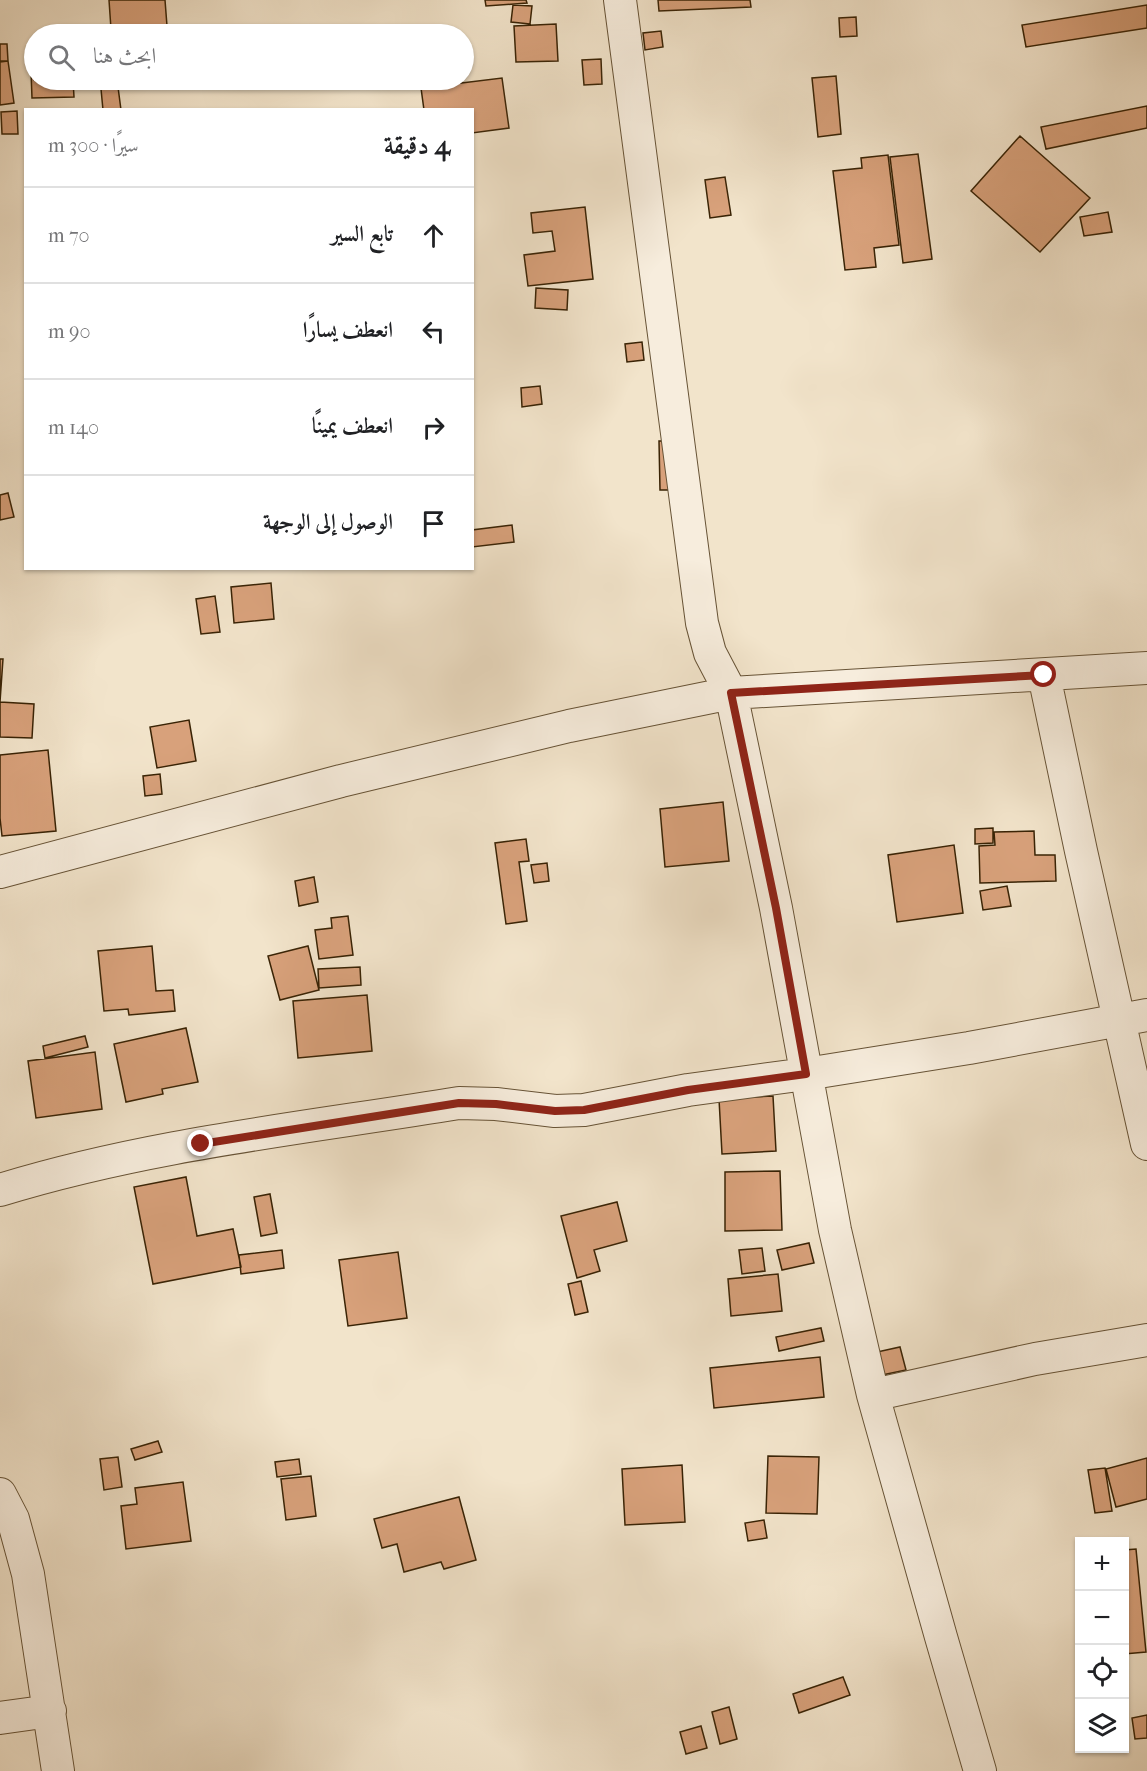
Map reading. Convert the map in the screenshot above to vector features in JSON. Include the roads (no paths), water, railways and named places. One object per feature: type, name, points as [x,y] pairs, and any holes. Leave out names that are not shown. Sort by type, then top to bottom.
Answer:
[{"type":"street","points":[[620,0],[702,623],[710,653],[731,693],[776,908],[835,1230],[873,1395],[980,1771]]},
{"type":"street","points":[[0,872],[341,781],[569,726],[731,693],[1147,668]]},
{"type":"street","points":[[1044,675],[1081,851],[1133,1018],[1147,1144]]},
{"type":"street","points":[[0,1190],[56,1173],[201,1144],[459,1103],[496,1104],[555,1111],[584,1110],[688,1090],[969,1048],[1133,1018]]},
{"type":"street","points":[[873,1395],[1035,1359],[1147,1340]]},
{"type":"street","points":[[0,1494],[13,1519],[28,1574],[58,1771]]},
{"type":"street","points":[[0,1718],[50,1711]]}]
